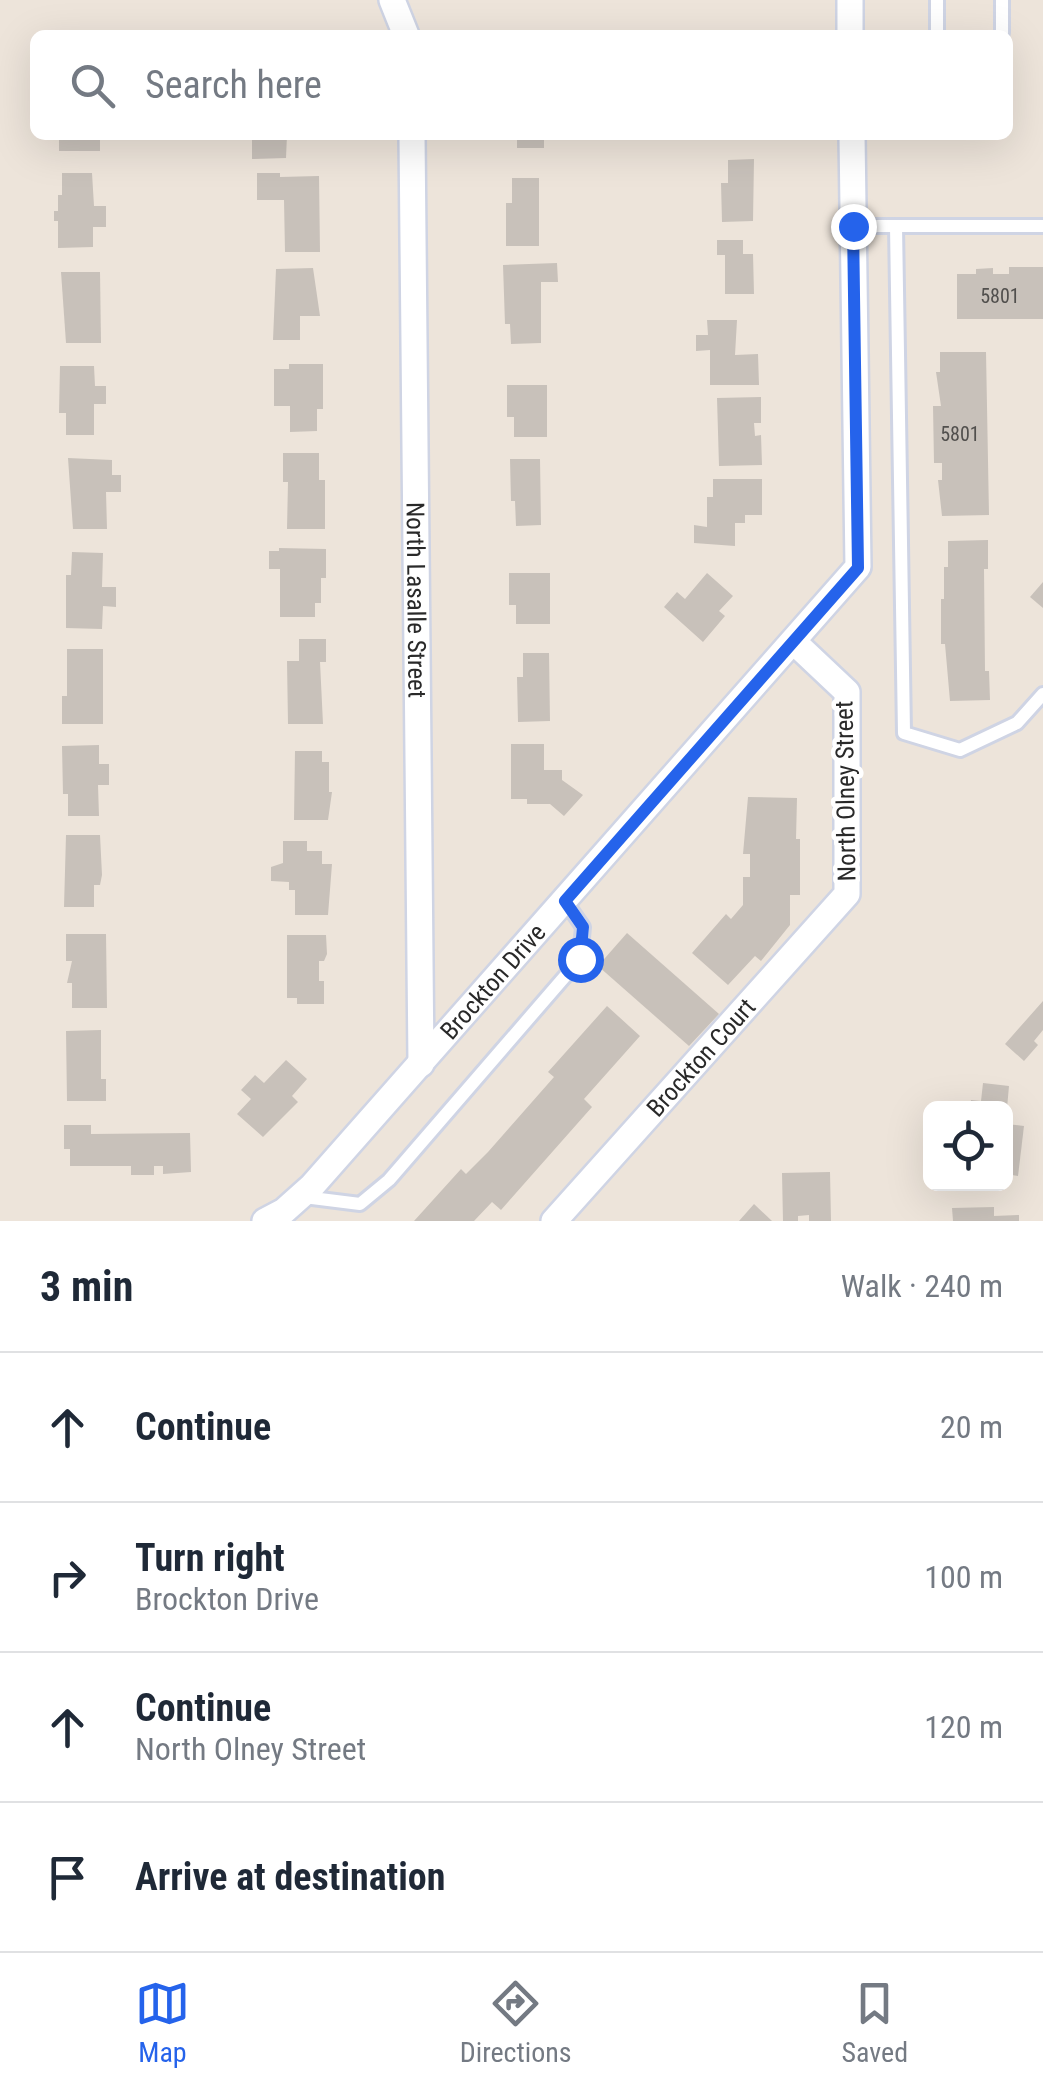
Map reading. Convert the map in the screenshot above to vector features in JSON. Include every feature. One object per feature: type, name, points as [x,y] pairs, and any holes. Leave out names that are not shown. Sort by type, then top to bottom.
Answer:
[{"type":"street","points":[[392,0],[404,30]]},
{"type":"street","points":[[850,0],[850,30]]},
{"type":"street","name":"North Lasalle Street","points":[[412,140],[421,1064]]},
{"type":"street","points":[[794,642],[858,568],[852,140]]},
{"type":"street","name":"Brockton Drive","points":[[265,1221],[301,1197],[794,642]]},
{"type":"street","name":"North Olney Street","points":[[794,642],[847,692],[847,894]]},
{"type":"street","name":"Brockton Court","points":[[554,1221],[847,894]]},
{"type":"lane","points":[[937,0],[937,30]]},
{"type":"lane","points":[[1002,0],[1002,30]]},
{"type":"lane","points":[[853,226],[1043,226]]},
{"type":"lane","points":[[896,226],[904,733],[960,750],[1017,724],[1043,694]]},
{"type":"lane","points":[[301,1197],[360,1204],[389,1180],[580,959],[583,927],[565,901]]},
{"type":"building","points":[[59,140],[100,140],[100,151],[59,151]]},
{"type":"building","points":[[252,140],[287,140],[286,158],[252,159]]},
{"type":"building","points":[[517,140],[544,140],[544,148],[517,148]]},
{"type":"building","points":[[754,159],[753,221],[722,222],[721,183],[728,183],[728,160]]},
{"type":"building","points":[[62,173],[92,173],[94,206],[106,206],[106,227],[93,227],[93,247],[58,248],[54,211],[58,211],[58,195],[62,195]]},
{"type":"building","points":[[257,173],[319,176],[320,252],[285,252],[284,200],[257,200]]},
{"type":"building","points":[[512,178],[539,178],[539,246],[506,246],[506,203],[512,203]]},
{"type":"building","points":[[717,240],[743,240],[743,254],[753,254],[754,294],[725,294],[725,255],[717,255]]},
{"type":"building","points":[[557,263],[558,282],[541,282],[541,343],[511,344],[510,324],[505,324],[503,265]]},
{"type":"building","points":[[1009,267],[1043,267],[1043,319],[957,319],[957,274],[976,274],[976,269],[993,268],[993,274],[1009,274]]},
{"type":"building","points":[[313,268],[320,316],[300,316],[300,340],[273,340],[276,269]]},
{"type":"building","points":[[61,272],[100,272],[101,343],[66,343]]},
{"type":"building","points":[[707,320],[737,320],[735,355],[758,354],[759,385],[710,385],[710,350],[696,351],[696,335],[708,335]]},
{"type":"building","points":[[940,352],[986,352],[989,515],[942,516],[938,480],[942,480],[942,463],[934,463],[933,406],[941,406],[936,372],[940,372]]},
{"type":"building","points":[[289,364],[323,364],[323,409],[317,409],[317,431],[290,432],[290,406],[274,406],[274,369],[289,369]]},
{"type":"building","points":[[60,366],[94,366],[95,386],[106,386],[106,404],[94,404],[94,435],[66,435],[66,413],[59,413]]},
{"type":"building","points":[[507,385],[547,385],[547,437],[514,437],[514,417],[507,417]]},
{"type":"building","points":[[761,397],[761,423],[754,423],[755,436],[761,435],[762,465],[719,466],[717,398]]},
{"type":"building","points":[[283,453],[319,453],[319,480],[325,480],[325,529],[287,529],[288,482],[283,482]]},
{"type":"building","points":[[68,458],[112,460],[112,475],[121,475],[121,492],[106,492],[107,529],[73,529]]},
{"type":"building","points":[[510,459],[540,459],[541,525],[516,526]]},
{"type":"building","points":[[713,479],[762,479],[762,515],[745,515],[745,523],[735,523],[735,546],[694,543],[694,525],[707,527],[707,497],[713,497]]},
{"type":"building","points":[[988,540],[988,569],[984,569],[985,671],[989,671],[990,700],[950,701],[945,644],[941,644],[941,599],[944,567],[948,567],[948,541]]},
{"type":"building","points":[[326,549],[326,578],[321,578],[321,603],[315,603],[315,617],[280,617],[280,569],[269,569],[269,551]]},
{"type":"building","points":[[72,552],[103,553],[102,587],[116,587],[116,607],[103,606],[102,629],[66,628],[66,575],[71,575]]},
{"type":"building","points":[[509,573],[550,573],[550,624],[516,624],[516,605],[509,605]]},
{"type":"building","points":[[707,573],[733,596],[719,611],[725,616],[703,642],[664,607],[677,592],[685,599]]},
{"type":"building","points":[[1043,582],[1043,608],[1030,597]]},
{"type":"building","points":[[299,639],[326,639],[326,662],[320,662],[323,724],[288,724],[287,661],[299,661]]},
{"type":"building","points":[[67,649],[103,649],[103,724],[62,724],[62,696],[67,696]]},
{"type":"building","points":[[523,653],[549,653],[550,721],[518,722],[517,677],[523,677]]},
{"type":"building","points":[[511,744],[544,744],[544,770],[562,770],[562,780],[583,795],[564,816],[550,804],[511,799]]},
{"type":"building","points":[[99,745],[99,764],[109,764],[109,785],[98,785],[99,816],[68,816],[68,794],[63,794],[62,746]]},
{"type":"building","points":[[295,751],[322,751],[322,762],[329,762],[332,792],[328,820],[294,820]]},
{"type":"building","points":[[748,797],[797,798],[800,895],[790,895],[790,925],[761,961],[755,956],[728,985],[692,953],[726,914],[731,919],[743,905],[743,877],[750,877],[750,854],[743,854]]},
{"type":"building","points":[[66,835],[100,835],[102,875],[100,885],[94,885],[94,907],[64,907]]},
{"type":"building","points":[[283,841],[307,841],[307,851],[322,851],[322,864],[332,864],[328,915],[295,915],[295,890],[289,890],[289,882],[271,881],[271,867],[283,863]]},
{"type":"building","points":[[627,933],[719,1014],[689,1046],[598,966]]},
{"type":"building","points":[[66,934],[106,934],[107,1008],[72,1008],[72,983],[67,983],[72,961],[66,961]]},
{"type":"building","points":[[287,935],[326,935],[327,954],[324,961],[319,961],[324,1004],[297,1004],[297,998],[287,998]]},
{"type":"building","points":[[1043,1001],[1043,1030],[1034,1041],[1038,1045],[1024,1061],[1005,1044]]},
{"type":"building","points":[[607,1006],[640,1036],[584,1099],[592,1107],[501,1210],[492,1202],[474,1221],[414,1221],[461,1169],[466,1174],[488,1152],[554,1077],[548,1072]]},
{"type":"building","points":[[101,1030],[101,1079],[106,1079],[106,1101],[67,1101],[66,1031]]},
{"type":"building","points":[[286,1060],[307,1079],[292,1096],[298,1102],[263,1137],[237,1114],[251,1099],[241,1090],[255,1075],[264,1083]]},
{"type":"building","points":[[983,1083],[1009,1086],[1008,1101],[981,1101]]},
{"type":"building","points":[[64,1125],[91,1125],[91,1134],[190,1133],[191,1172],[163,1174],[163,1166],[154,1166],[154,1175],[131,1175],[131,1166],[70,1166],[70,1149],[64,1149]]},
{"type":"building","points":[[1013,1125],[1024,1126],[1018,1176],[1013,1175]]},
{"type":"building","points":[[830,1172],[831,1221],[809,1221],[809,1215],[798,1216],[798,1221],[783,1221],[782,1173]]},
{"type":"building","points":[[754,1204],[772,1221],[739,1221]]},
{"type":"building","points":[[994,1207],[994,1216],[1019,1215],[1019,1221],[953,1221],[952,1208]]},
{"type":"route","points":[[580,959],[583,927],[565,901],[858,568],[853,226]]}]
